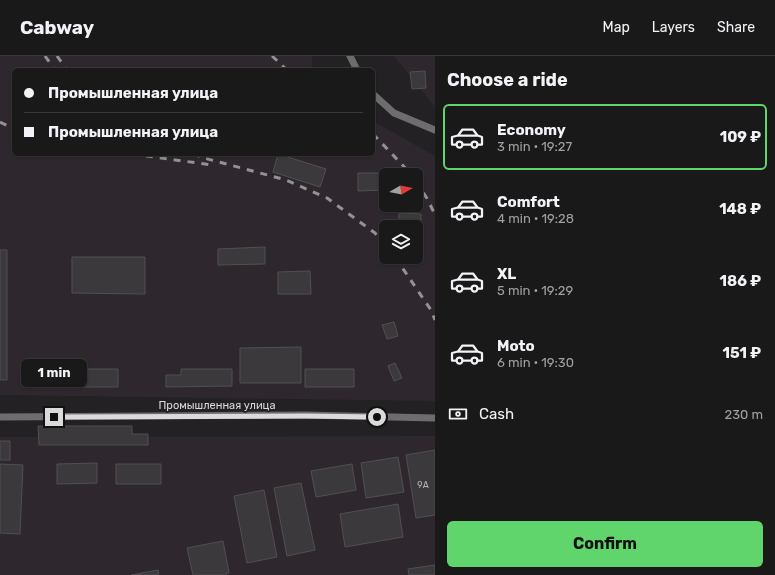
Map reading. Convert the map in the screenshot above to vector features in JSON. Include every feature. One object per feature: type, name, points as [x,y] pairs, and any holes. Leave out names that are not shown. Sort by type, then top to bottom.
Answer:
[{"type":"street","points":[[350,56],[356,68]]},
{"type":"street","points":[[375,96],[394,113],[435,130]]},
{"type":"street","name":"Промышленная улица","points":[[0,417],[305,416],[435,418]]},
{"type":"shaded area","points":[[0,56],[312,56],[312,68],[12,68],[12,156],[375,156],[375,122],[435,156],[435,401],[0,395]]},
{"type":"shaded area","points":[[394,56],[435,56],[435,107]]},
{"type":"shaded area","points":[[435,436],[435,575],[0,575],[0,437]]},
{"type":"building","points":[[425,71],[426,88],[412,89],[410,72]]},
{"type":"building","points":[[277,156],[284,156],[326,169],[320,187],[273,172]]},
{"type":"building","points":[[358,173],[379,173],[379,190],[358,191]]},
{"type":"building","points":[[399,213],[421,214],[421,220],[399,220]]},
{"type":"building","points":[[265,247],[265,264],[218,265],[218,249]]},
{"type":"building","points":[[0,250],[7,250],[7,380],[0,380]]},
{"type":"building","points":[[72,257],[145,257],[145,294],[72,293]]},
{"type":"building","points":[[310,271],[311,294],[278,294],[278,272]]},
{"type":"building","points":[[394,322],[398,336],[387,339],[382,325]]},
{"type":"building","points":[[301,347],[301,383],[240,383],[240,348]]},
{"type":"building","points":[[395,363],[402,378],[394,381],[388,366]]},
{"type":"building","points":[[53,369],[118,369],[118,387],[53,387]]},
{"type":"building","points":[[181,369],[232,369],[232,386],[166,387],[166,375],[181,375]]},
{"type":"building","points":[[305,369],[354,369],[354,387],[305,387]]},
{"type":"building","points":[[38,426],[132,426],[132,434],[148,434],[148,445],[39,445]]},
{"type":"building","points":[[0,441],[10,441],[10,460],[0,460]]},
{"type":"building","points":[[435,450],[435,515],[416,518],[406,455]]},
{"type":"building","points":[[398,457],[404,492],[366,498],[361,463]]},
{"type":"building","points":[[97,463],[97,483],[57,484],[57,464]]},
{"type":"building","points":[[0,464],[23,465],[20,534],[0,533]]},
{"type":"building","points":[[116,464],[161,464],[161,484],[116,484]]},
{"type":"building","points":[[352,464],[356,490],[316,497],[311,471]]},
{"type":"building","points":[[301,483],[315,550],[287,556],[274,488]]},
{"type":"building","points":[[264,490],[277,557],[247,563],[234,496]]},
{"type":"building","points":[[398,504],[403,537],[345,547],[340,514]]},
{"type":"building","points":[[223,541],[229,573],[226,573],[226,575],[193,575],[187,548]]},
{"type":"building","points":[[435,565],[435,575],[409,575],[408,569]]},
{"type":"building","points":[[158,570],[159,575],[131,575]]},
{"type":"railway","points":[[45,56],[54,68]]},
{"type":"railway","points":[[57,56],[66,68]]},
{"type":"railway","points":[[272,56],[285,68]]},
{"type":"railway","points":[[0,122],[12,128]]},
{"type":"railway","points":[[375,136],[405,168]]},
{"type":"railway","points":[[147,156],[212,165]]},
{"type":"railway","points":[[198,156],[286,180],[327,198],[375,233],[379,238]]},
{"type":"railway","points":[[423,192],[435,215]]},
{"type":"railway","points":[[400,264],[431,310],[435,320]]},
{"type":"route","points":[[54,417],[377,417]]}]
